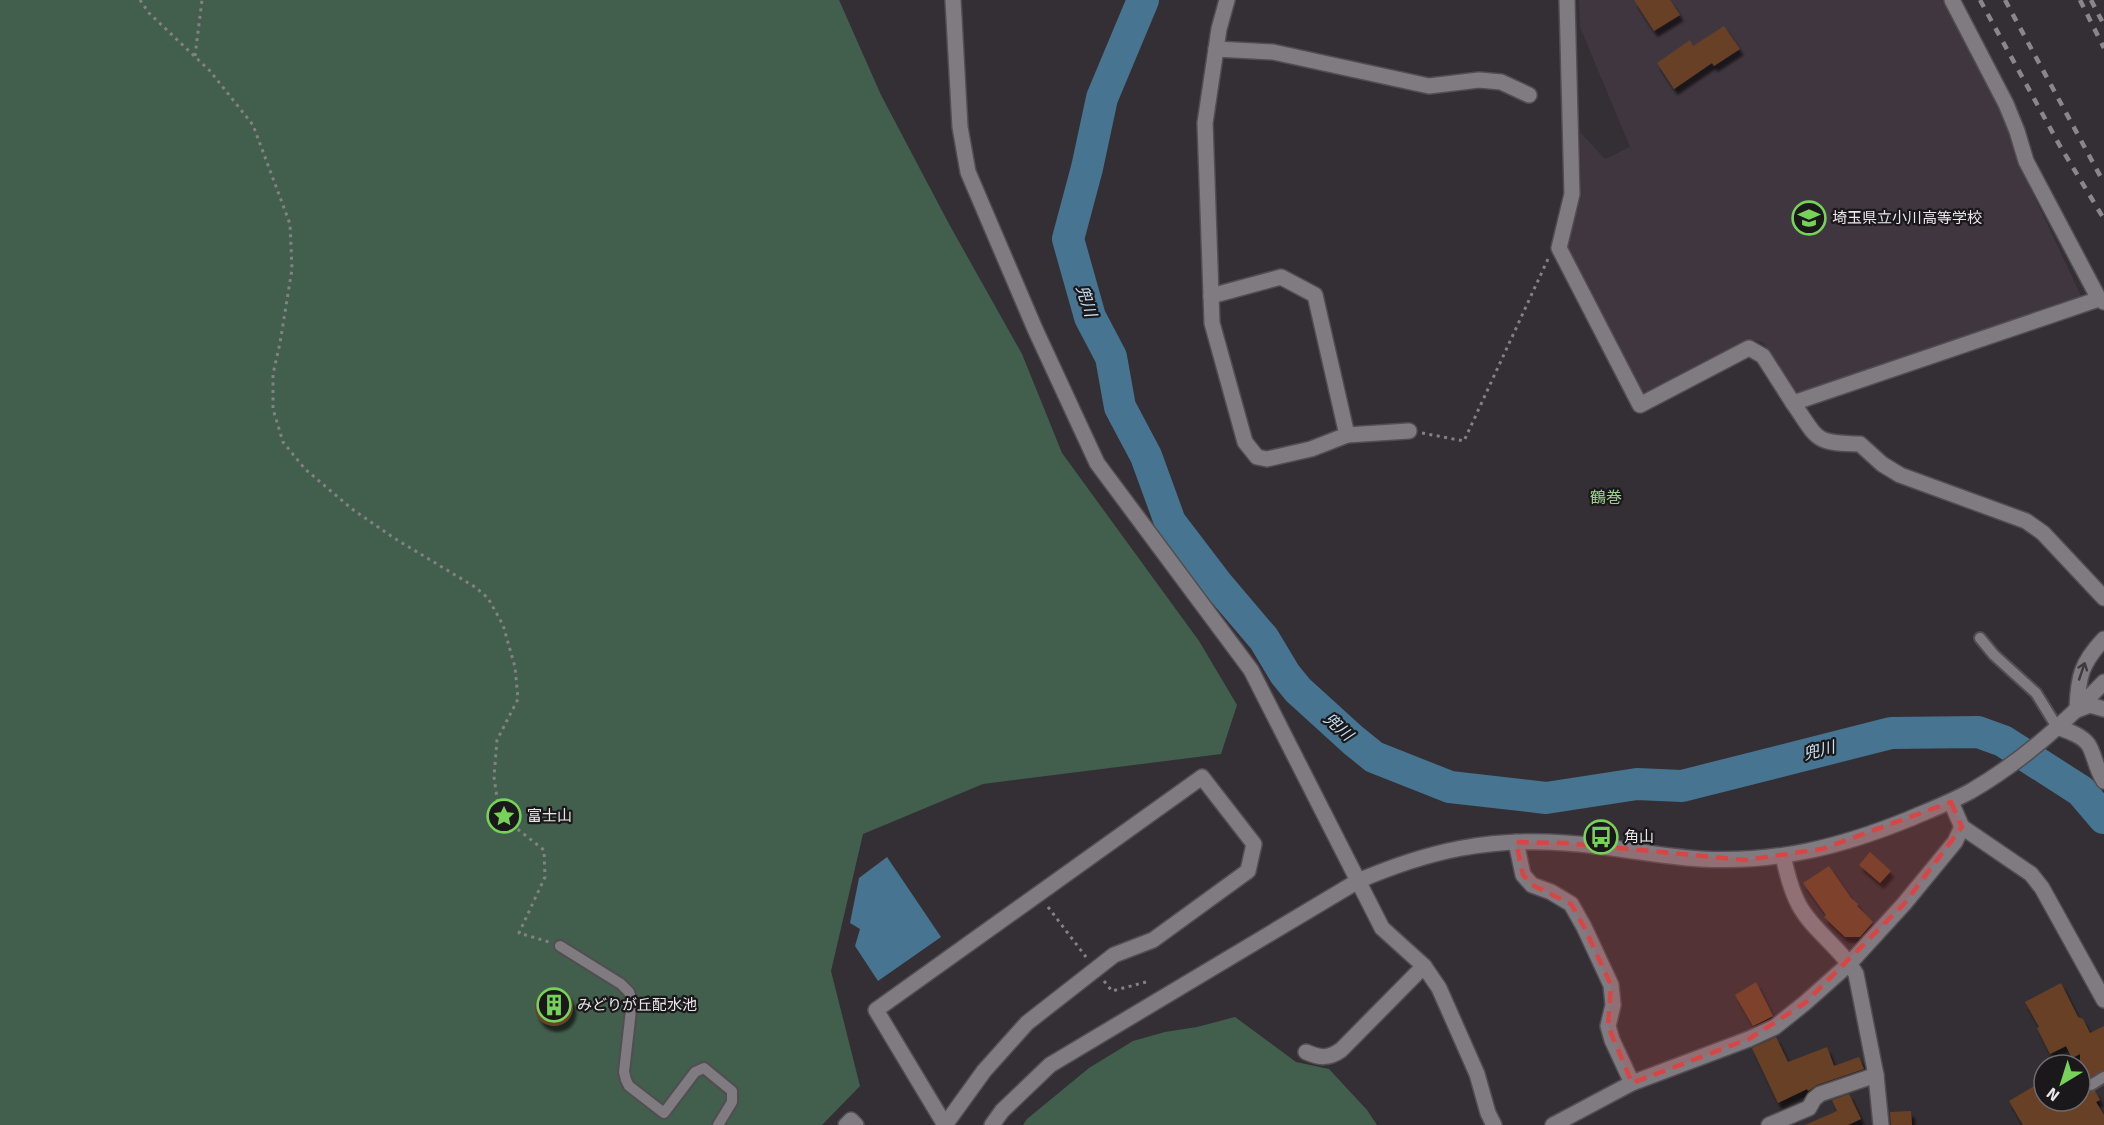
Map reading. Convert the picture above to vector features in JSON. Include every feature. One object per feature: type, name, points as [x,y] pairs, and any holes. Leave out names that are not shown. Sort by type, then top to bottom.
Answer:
[{"type":"street","points":[[953,0],[960,127],[968,172],[1035,329],[1097,463],[1251,670],[1382,928],[1424,966],[1440,988],[1477,1074],[1488,1113],[1494,1125]]},
{"type":"street","points":[[1227,0],[1216,49],[1205,123],[1212,323],[1245,442],[1257,457],[1267,459],[1311,449],[1347,435],[1409,431]]},
{"type":"street","points":[[1567,0],[1572,194],[1559,248],[1640,405],[1749,348],[1763,356],[1793,404],[1818,438],[1829,443],[1860,444],[1882,464],[1900,475],[2026,521],[2043,533],[2104,598]]},
{"type":"street","points":[[1793,404],[2102,300],[2026,161],[2006,104],[1952,0]]},
{"type":"street","points":[[1216,49],[1273,52],[1429,86],[1479,80],[1501,82],[1529,95]]},
{"type":"street","points":[[1211,296],[1281,277],[1315,295],[1347,435]]},
{"type":"street","points":[[2077,710],[2078,682],[2083,664],[2104,639]]},
{"type":"street","points":[[992,1125],[1002,1111],[1050,1065],[1358,881],[1398,864],[1473,845],[1516,842],[1566,843],[1700,859],[1745,860],[1822,849],[1866,836],[1953,800],[2004,770],[2077,710],[2104,681]]},
{"type":"street","points":[[2077,710],[2090,705],[2104,709]]},
{"type":"street","points":[[2057,727],[2072,732],[2088,745],[2098,772],[2104,781]]},
{"type":"street","points":[[1202,777],[1254,844],[1248,871],[1153,940],[1114,955],[1027,1023],[984,1071],[945,1125],[876,1010],[1038,893],[1202,777]]},
{"type":"street","points":[[1953,800],[1962,827],[2031,874],[2042,888],[2104,1000]]},
{"type":"street","points":[[1553,1125],[1632,1083],[1749,1039],[1775,1026],[1806,1004],[1850,963],[1904,904],[1955,842],[1962,827]]},
{"type":"street","points":[[1516,842],[1523,875],[1532,885],[1551,892],[1571,904],[1584,927],[1611,984],[1613,1005],[1608,1026],[1632,1083]]},
{"type":"street","points":[[1784,856],[1789,881],[1800,907],[1850,963],[1856,974],[1876,1075],[1881,1125]]},
{"type":"street","points":[[1306,1052],[1319,1058],[1331,1057],[1341,1050],[1424,966]]},
{"type":"street","points":[[1769,1125],[1809,1108],[1820,1094],[1876,1075]]},
{"type":"street","points":[[846,1125],[851,1120],[856,1125]]},
{"type":"lane","points":[[1980,638],[1994,655],[2036,693],[2057,727]]},
{"type":"lane","points":[[560,946],[621,984],[628,992],[632,1001],[624,1072],[629,1086],[664,1113],[695,1072],[704,1068],[732,1091],[732,1102],[718,1125]]},
{"type":"path","points":[[140,0],[149,13],[210,71],[253,125],[290,225],[292,269],[273,374],[273,409],[283,442],[305,469],[352,509],[394,538],[475,587],[488,598],[503,625],[515,667],[518,699],[497,740],[494,777],[498,805],[511,824],[544,850],[545,877],[519,933],[560,946]]},
{"type":"path","points":[[195,56],[202,0]]},
{"type":"path","points":[[1409,431],[1464,441],[1550,255],[1559,248]]},
{"type":"path","points":[[1038,893],[1112,991],[1146,982]]},
{"type":"highlighted area","points":[[1951,802],[1962,827],[1904,904],[1805,1003],[1749,1039],[1632,1083],[1608,1026],[1611,985],[1584,927],[1571,904],[1532,885],[1523,875],[1516,842],[1566,843],[1745,860],[1822,849]]},
{"type":"shaded area","name":"埼玉県立小川高等学校","points":[[1579,0],[1942,0],[1986,77],[2006,119],[2034,196],[2082,298],[1800,395],[1791,392],[1763,342],[1748,339],[1648,393],[1641,390],[1570,257],[1568,241],[1581,190],[1580,132],[1605,159],[1630,147],[1580,27]]},
{"type":"green space","points":[[0,0],[839,0],[881,95],[949,224],[1022,354],[1062,453],[1199,641],[1237,705],[1221,754],[983,784],[863,834],[831,971],[860,1086],[822,1125],[0,1125]]},
{"type":"green space","points":[[1235,1017],[1296,1062],[1329,1069],[1367,1110],[1377,1125],[1023,1125],[1027,1119],[1089,1068],[1133,1041]]},
{"type":"water","points":[[887,857],[941,937],[878,981],[855,946],[860,929],[850,923],[859,878]]},
{"type":"building","points":[[1634,0],[1670,0],[1680,15],[1654,31]]},
{"type":"building","points":[[1724,26],[1740,49],[1714,66],[1712,63],[1674,89],[1657,63],[1690,40],[1693,46]]},
{"type":"building","points":[[1870,852],[1891,871],[1880,883],[1859,865]]},
{"type":"building","points":[[1829,866],[1851,898],[1858,904],[1857,906],[1873,922],[1860,937],[1845,937],[1824,917],[1826,915],[1803,883]]},
{"type":"building","points":[[1756,982],[1773,1016],[1753,1026],[1735,995]]},
{"type":"building","points":[[2061,983],[2078,1017],[2083,1019],[2090,1033],[2104,1026],[2104,1070],[2092,1076],[2092,1053],[2070,1053],[2066,1046],[2050,1053],[2025,1002]]},
{"type":"building","name":"みどりが丘配水池","points":[[554,988],[568,993],[573,1007],[568,1021],[554,1026],[540,1021],[535,1007],[540,993]]},
{"type":"building","points":[[1776,1037],[1788,1062],[1827,1047],[1834,1066],[1859,1057],[1864,1069],[1817,1085],[1778,1103],[1752,1048]]},
{"type":"building","points":[[2032,1087],[2032,1113],[2092,1113],[2092,1091],[2095,1091],[2100,1100],[2096,1102],[2104,1115],[2104,1125],[2023,1125],[2009,1101]]},
{"type":"building","points":[[1849,1094],[1861,1119],[1848,1125],[1805,1125],[1837,1111],[1832,1100]]},
{"type":"building","points":[[1911,1111],[1912,1125],[1891,1125],[1890,1112]]},
{"type":"waterway","name":"兜川","points":[[1143,0],[1102,98],[1087,168],[1068,239],[1090,317],[1111,357],[1120,407],[1146,456],[1170,522],[1218,585],[1264,639],[1285,674],[1298,690],[1353,740],[1374,757],[1450,787],[1546,798],[1637,784],[1682,786],[1891,733],[1978,732],[2003,741],[2081,791],[2104,818]]},
{"type":"railway","points":[[1980,0],[2060,146],[2104,219]]},
{"type":"railway","points":[[2005,0],[2104,183]]},
{"type":"railway","points":[[2080,0],[2104,48]]},
{"type":"railway","points":[[2091,0],[2104,25]]},
{"type":"place","name":"埼玉県立小川高等学校","points":[[1809,218]]},
{"type":"place","name":"富士山","points":[[504,816]]},
{"type":"place","name":"角山","points":[[1601,837]]},
{"type":"place","name":"みどりが丘配水池","points":[[554,1005]]},
{"type":"district","name":"鶴巻","points":[[1606,498]]}]
